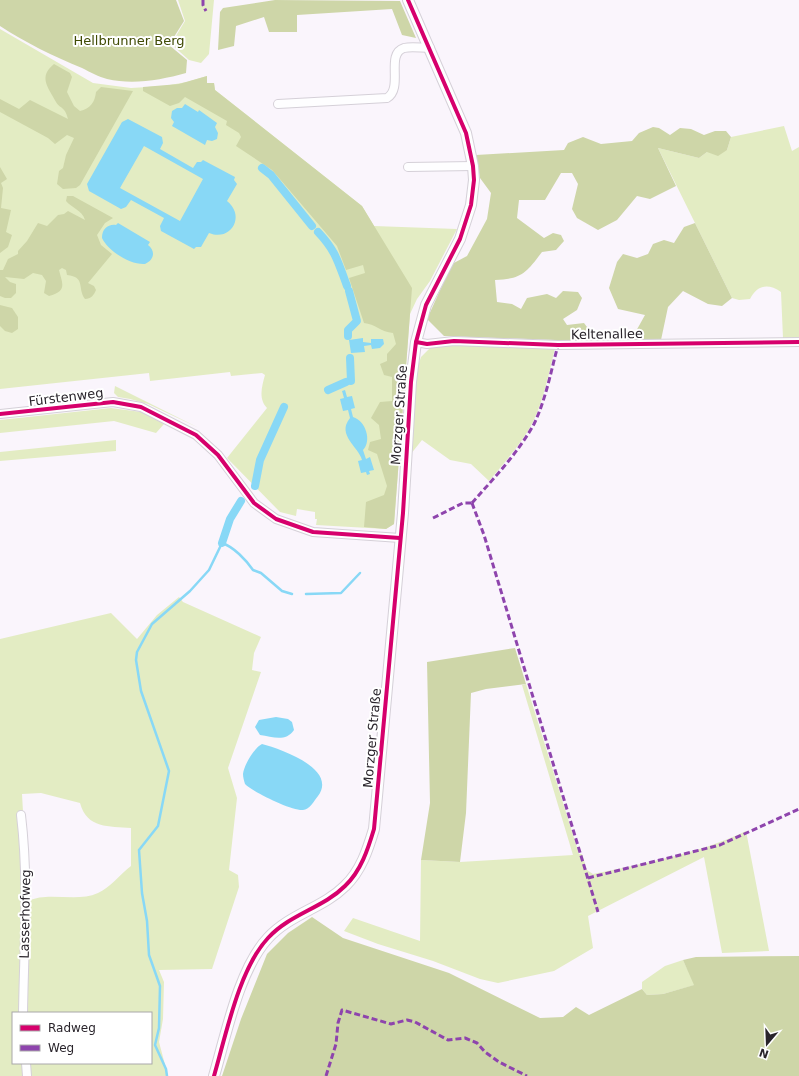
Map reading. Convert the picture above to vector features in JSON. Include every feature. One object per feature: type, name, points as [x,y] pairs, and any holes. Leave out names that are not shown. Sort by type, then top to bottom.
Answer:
[{"type":"street","name":"Morzger Straße","points":[[214,1076],[237,1001],[248,971],[259,949],[284,923],[329,898],[345,886],[358,869],[368,848],[374,829],[400,538],[411,382],[416,342],[426,305],[460,239],[468,219],[473,197],[473,166],[466,133],[408,0]]},
{"type":"street","points":[[278,104],[388,98],[394,90],[396,58],[398,53],[406,48],[430,48]]},
{"type":"street","points":[[408,167],[473,166]]},
{"type":"street","name":"Keltenallee","points":[[416,342],[427,344],[454,341],[558,345],[799,342]]},
{"type":"street","name":"Fürstenweg","points":[[0,414],[113,402],[141,407],[196,435],[218,455],[254,503],[276,519],[314,532],[400,538]]},
{"type":"street","name":"Lasserhofweg","points":[[21,815],[26,854],[24,1012]]},
{"type":"street","points":[[26,1064],[27,1076]]},
{"type":"green space","name":"Hellbrunner Berg","points":[[0,0],[176,0],[184,21],[169,45],[187,60],[186,73],[157,80],[137,82],[117,81],[101,77],[40,49],[0,26]]},
{"type":"green space","points":[[178,0],[214,0],[209,54],[201,63],[189,60],[171,44],[185,21]]},
{"type":"green space","points":[[275,0],[400,1],[416,38],[402,35],[392,9],[297,15],[297,32],[269,32],[264,17],[236,26],[234,46],[218,50],[220,12],[223,8]]},
{"type":"green space","points":[[0,29],[93,83],[131,88],[164,86],[187,82],[207,76],[207,83],[214,83],[215,90],[362,206],[374,226],[457,229],[430,281],[417,299],[410,314],[394,524],[386,529],[316,525],[317,519],[315,519],[315,512],[297,509],[296,516],[280,512],[227,458],[267,408],[262,401],[262,388],[265,375],[262,373],[231,376],[230,372],[150,381],[149,373],[0,389]]},
{"type":"green space","points":[[54,64],[70,73],[72,77],[67,92],[74,106],[80,111],[87,109],[94,99],[96,92],[101,87],[133,91],[80,185],[76,188],[63,189],[57,184],[59,171],[63,168],[66,155],[74,138],[67,135],[55,144],[48,138],[0,112],[0,99],[19,109],[30,100],[68,119],[64,110],[56,102],[46,82],[46,73]]},
{"type":"green space","points":[[207,76],[207,83],[214,83],[215,90],[362,206],[412,288],[394,524],[386,529],[364,527],[366,502],[384,495],[387,486],[377,454],[368,450],[370,442],[381,439],[379,425],[371,418],[380,402],[392,401],[392,377],[384,375],[380,364],[387,361],[387,354],[396,344],[393,333],[364,323],[349,278],[365,273],[363,265],[346,270],[337,246],[272,170],[236,146],[241,137],[239,133],[226,125],[227,121],[185,97],[179,103],[170,106],[143,91],[143,87],[179,84]]},
{"type":"green space","points":[[784,126],[792,151],[799,147],[799,338],[783,338],[781,292],[776,289],[772,287],[759,288],[750,299],[739,300],[732,298],[658,148],[699,158],[707,152],[727,150],[731,137]]},
{"type":"green space","points":[[653,127],[659,128],[670,135],[680,128],[691,129],[704,135],[715,131],[726,131],[731,137],[727,150],[718,156],[707,152],[699,158],[658,148],[676,186],[650,199],[637,196],[617,220],[598,230],[577,218],[572,209],[578,184],[572,173],[561,173],[545,200],[519,200],[517,218],[544,238],[553,233],[561,235],[564,241],[556,250],[542,252],[523,274],[511,278],[495,280],[497,302],[512,304],[521,309],[527,298],[547,294],[556,298],[563,291],[578,292],[582,298],[577,310],[563,319],[567,325],[584,323],[590,331],[582,341],[444,336],[427,319],[452,264],[467,256],[487,219],[491,193],[480,178],[476,155],[564,150],[568,143],[583,137],[601,144],[632,141],[639,133]]},
{"type":"green space","points":[[0,167],[7,179],[1,183],[3,188],[1,208],[11,210],[6,232],[12,235],[8,247],[0,253]]},
{"type":"green space","points":[[67,196],[73,196],[113,218],[105,223],[97,235],[101,245],[112,254],[88,283],[94,286],[96,290],[94,294],[85,299],[77,278],[67,275],[66,270],[62,268],[59,270],[62,286],[59,292],[55,294],[49,296],[44,293],[46,281],[42,275],[33,273],[24,279],[5,277],[10,282],[16,284],[16,293],[11,298],[0,296],[0,270],[3,270],[8,259],[18,254],[18,251],[27,241],[38,223],[47,226],[58,215],[64,214],[68,211],[85,220],[79,211],[66,201]]},
{"type":"green space","points":[[695,223],[732,298],[722,306],[708,304],[683,291],[668,307],[661,340],[630,342],[645,315],[618,309],[609,288],[617,262],[623,254],[637,258],[648,254],[653,244],[664,240],[674,243],[684,227]]},
{"type":"green space","points":[[0,305],[12,308],[18,317],[18,329],[12,333],[5,331],[0,326]]},
{"type":"green space","points":[[450,343],[555,348],[543,395],[533,422],[529,430],[507,460],[489,481],[471,464],[450,460],[422,440],[410,455],[417,369],[421,357],[433,345]]},
{"type":"green space","points":[[115,386],[199,428],[148,404],[118,397],[114,393]]},
{"type":"green space","points":[[111,408],[141,412],[164,424],[156,433],[114,421],[0,433],[0,420]]},
{"type":"green space","points":[[116,440],[116,451],[0,461],[0,452]]},
{"type":"green space","points":[[179,597],[183,602],[261,637],[254,653],[252,670],[261,672],[228,768],[237,798],[229,870],[238,875],[239,887],[212,969],[159,970],[164,982],[163,1019],[159,1042],[168,1076],[0,1076],[0,639],[111,613],[137,639],[157,615]],"holes":[[[41,793],[80,803],[83,811],[93,822],[107,826],[131,828],[131,866],[107,888],[90,896],[45,897],[28,901],[22,794]]]},
{"type":"green space","points":[[515,648],[526,684],[486,689],[471,693],[466,813],[460,862],[421,860],[430,803],[427,662]]},
{"type":"green space","points":[[526,684],[579,854],[582,854],[587,870],[593,874],[652,862],[709,846],[746,831],[769,951],[722,953],[704,857],[588,916],[593,948],[554,971],[498,983],[480,979],[433,961],[378,944],[344,931],[353,918],[420,941],[421,860],[460,862],[573,855],[522,685]]},
{"type":"green space","points":[[312,917],[343,938],[449,973],[540,1018],[563,1017],[576,1007],[589,1015],[642,989],[647,995],[663,994],[694,985],[683,960],[696,957],[799,956],[799,1076],[222,1076],[241,1019],[267,954],[288,933]]},
{"type":"green space","points":[[683,960],[695,985],[663,994],[647,995],[642,989],[642,982],[665,966]]},
{"type":"water","points":[[185,104],[198,112],[199,110],[217,123],[215,127],[218,133],[217,139],[212,141],[207,140],[205,145],[172,126],[174,122],[171,118],[172,111],[177,108],[182,108]]},
{"type":"water","points":[[128,119],[162,137],[163,143],[160,149],[193,168],[197,162],[201,162],[203,160],[235,177],[234,180],[237,184],[227,201],[233,207],[235,214],[233,226],[229,231],[224,234],[217,235],[209,233],[201,247],[196,247],[194,249],[161,231],[160,226],[164,218],[131,200],[126,207],[121,209],[89,191],[87,184],[122,122]],"holes":[[[144,146],[203,179],[180,221],[120,188]]]},
{"type":"water","points":[[118,223],[150,242],[148,245],[151,247],[153,255],[148,262],[145,264],[139,264],[126,260],[109,248],[105,243],[102,238],[104,230],[108,226],[116,225]]},
{"type":"water","points":[[363,338],[363,342],[371,343],[371,339],[383,339],[384,344],[380,348],[372,349],[371,345],[364,346],[365,352],[351,353],[349,340]]},
{"type":"water","points":[[345,390],[347,397],[352,396],[355,408],[351,409],[353,417],[358,419],[366,432],[367,442],[363,450],[366,459],[370,457],[374,470],[369,471],[370,474],[367,475],[366,472],[361,473],[358,461],[362,460],[347,435],[346,424],[350,418],[348,410],[343,411],[340,399],[344,398],[342,391]]},
{"type":"water","points":[[276,717],[288,719],[292,722],[294,730],[291,734],[279,738],[260,735],[255,727],[259,720]]},
{"type":"water","points":[[262,744],[282,750],[305,762],[314,769],[320,777],[322,786],[318,796],[307,809],[298,809],[282,804],[256,792],[245,784],[243,774],[245,766],[253,753]]},
{"type":"waterway","points":[[262,168],[271,175],[312,226]]},
{"type":"waterway","points":[[318,232],[333,251],[347,286]]},
{"type":"waterway","points":[[348,336],[348,330],[357,321],[349,291]]},
{"type":"waterway","points":[[350,358],[351,381]]},
{"type":"waterway","points":[[328,390],[346,382]]},
{"type":"waterway","points":[[255,486],[260,460],[284,407]]},
{"type":"waterway","points":[[222,543],[230,519],[241,501]]},
{"type":"waterway","points":[[167,1076],[166,1069],[155,1045],[159,1028],[160,986],[149,955],[147,921],[142,893],[139,850],[158,826],[169,771],[141,691],[136,660],[137,652],[152,624],[190,591],[209,570],[222,543],[239,554],[253,570],[261,573],[282,591],[292,594]]},
{"type":"waterway","points":[[306,594],[341,593],[360,573]]},
{"type":"marked path","points":[[203,0],[203,5],[206,11]]},
{"type":"marked path","points":[[472,503],[513,455],[528,435],[534,424],[545,395],[558,345]]},
{"type":"marked path","points":[[433,518],[463,503],[472,503]]},
{"type":"marked path","points":[[472,503],[484,535],[598,912]]},
{"type":"marked path","points":[[588,878],[720,845],[799,809]]},
{"type":"marked path","points":[[326,1076],[336,1044],[338,1023],[342,1010],[391,1024],[407,1020],[415,1022],[448,1040],[465,1038],[477,1043],[485,1052],[499,1062],[527,1076]]},
{"type":"cycle path","points":[[214,1076],[241,984],[258,951],[268,938],[286,923],[327,900],[351,880],[360,867],[374,829],[403,513],[411,382],[416,342],[426,305],[460,239],[471,205],[474,180],[473,166],[466,133],[408,0]]},
{"type":"cycle path","points":[[416,342],[427,344],[454,341],[558,345],[799,342]]},
{"type":"cycle path","points":[[0,414],[113,402],[141,407],[196,435],[218,455],[254,503],[276,519],[313,532],[400,538]]}]
